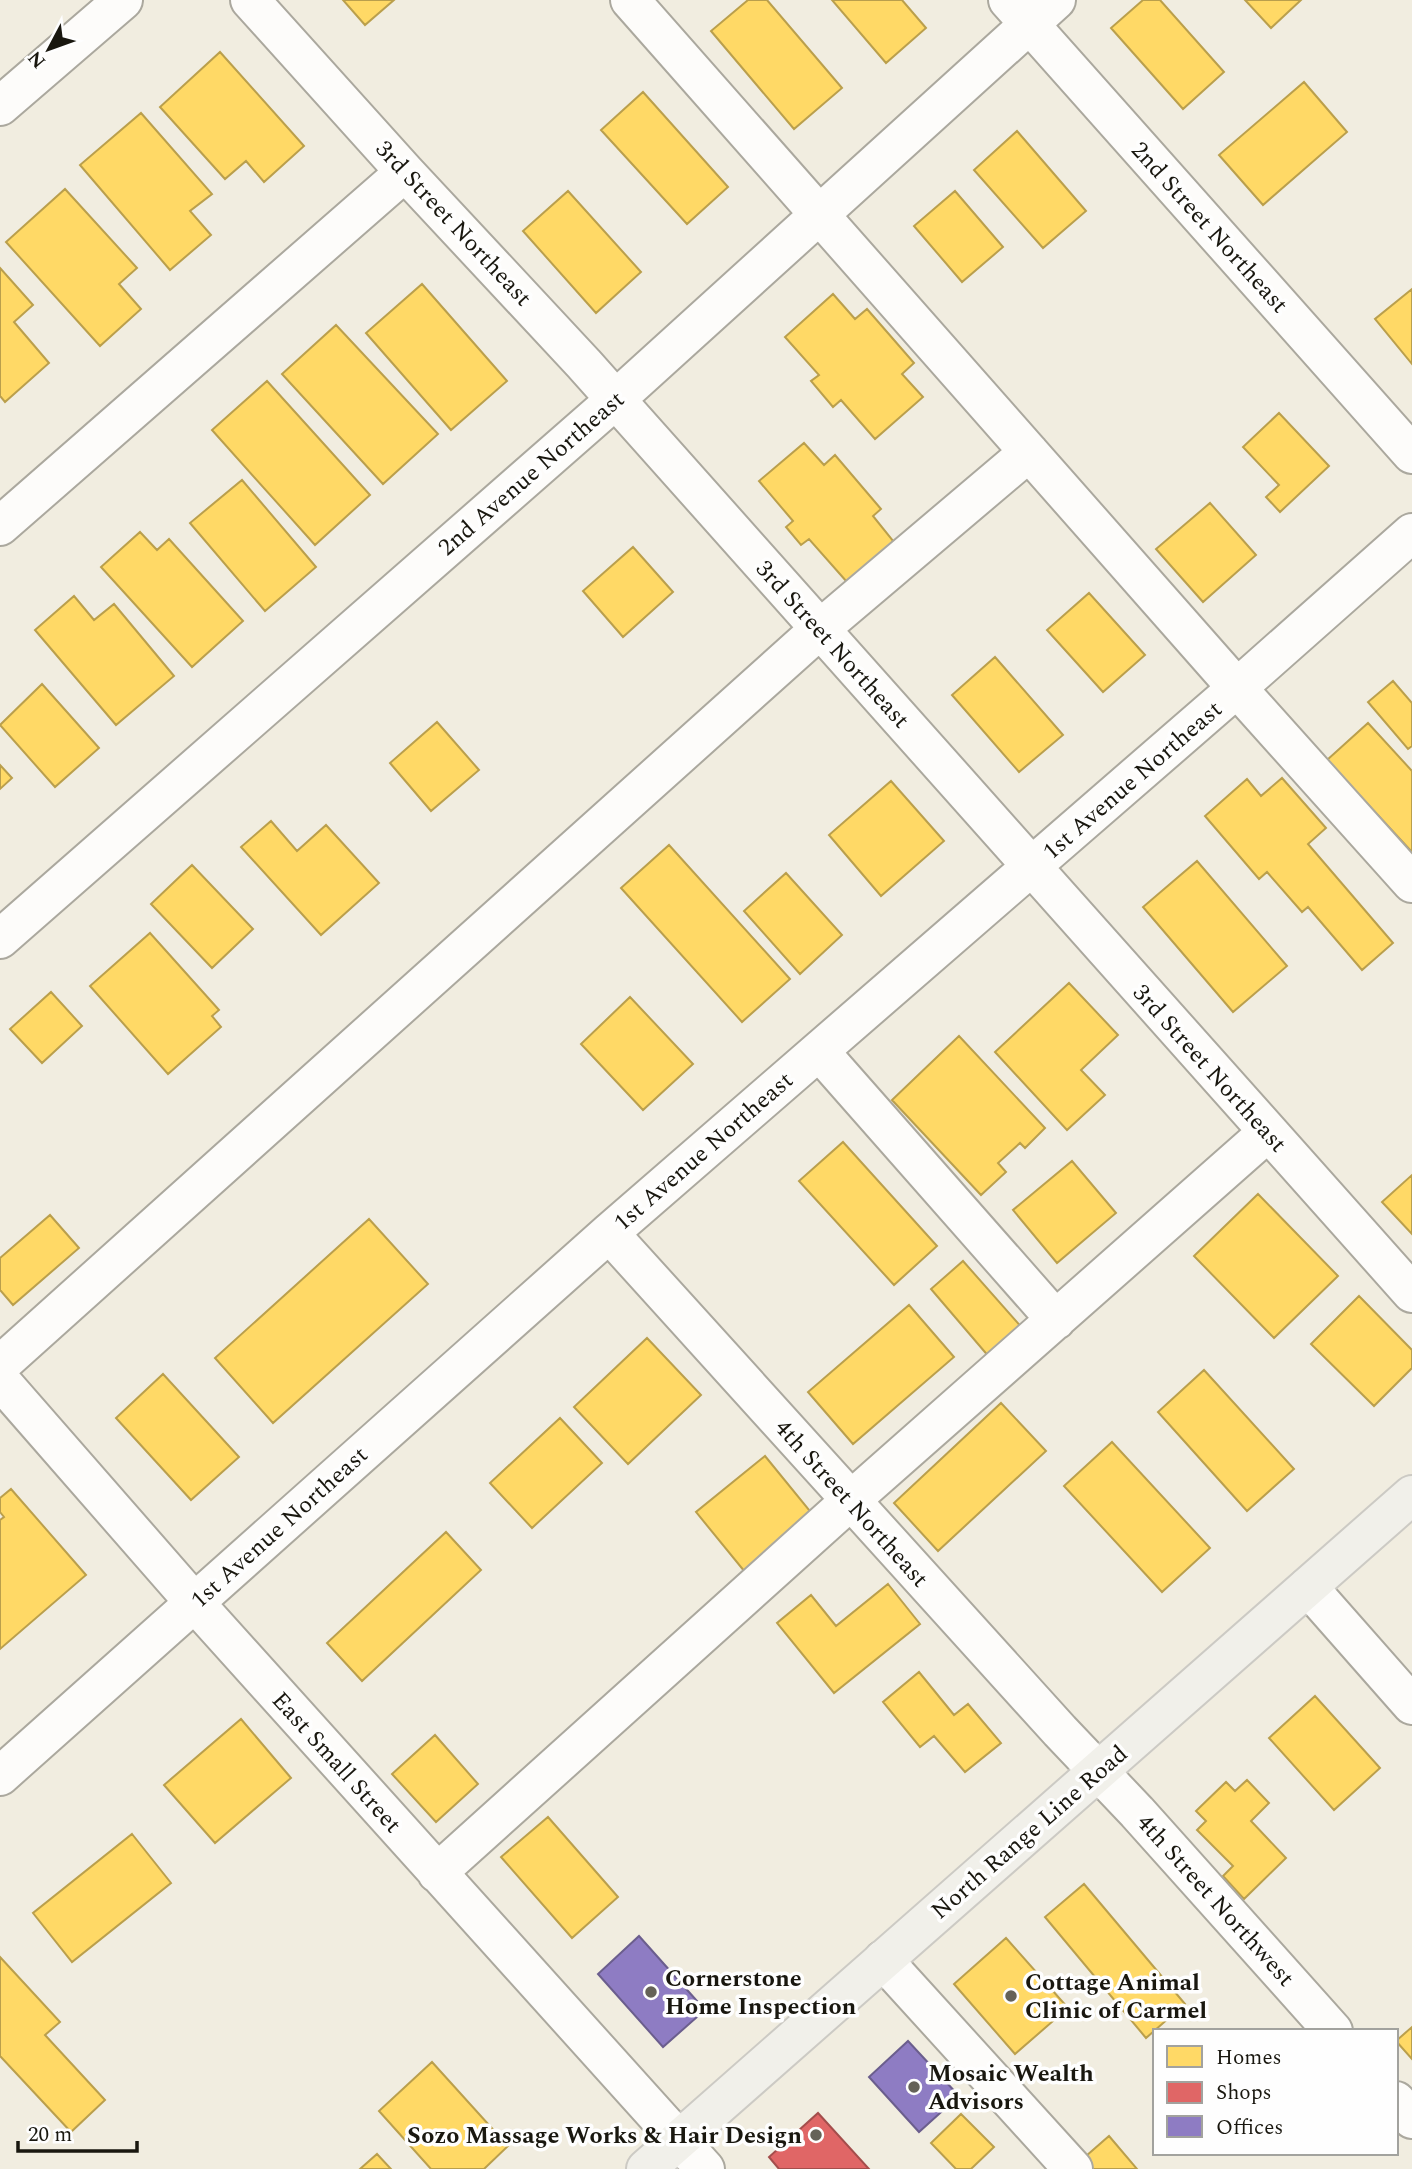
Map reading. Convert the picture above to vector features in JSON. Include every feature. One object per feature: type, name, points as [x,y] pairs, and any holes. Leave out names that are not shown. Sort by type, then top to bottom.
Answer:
[{"type":"main road","name":"North Range Line Road","points":[[646,2169],[1412,1495]]},
{"type":"street","points":[[0,106],[123,0]]},
{"type":"street","name":"3rd Street Northeast","points":[[250,0],[615,400],[1412,1293]]},
{"type":"street","points":[[630,0],[1412,883]]},
{"type":"street","name":"2nd Avenue Northeast","points":[[0,939],[615,400],[819,214],[1031,8]]},
{"type":"street","name":"2nd Street Northeast","points":[[1031,8],[1412,454]]},
{"type":"street","points":[[0,526],[405,172]]},
{"type":"street","points":[[0,1365],[820,629],[1029,452]]},
{"type":"street","name":"1st Avenue Northeast","points":[[0,1776],[609,1234],[1412,533]]},
{"type":"street","points":[[819,1051],[1056,1320]]},
{"type":"street","points":[[437,1873],[850,1501],[1268,1132]]},
{"type":"street","name":"4th Street Northeast","points":[[609,1234],[1098,1771]]},
{"type":"street","name":"East Small Street","points":[[0,1380],[194,1602],[705,2169]]},
{"type":"street","points":[[1308,1587],[1412,1705]]},
{"type":"street","name":"4th Street Northwest","points":[[1098,1771],[1331,2029]]},
{"type":"street","points":[[883,1960],[1073,2169]]},
{"type":"street","points":[[1398,2103],[1412,2119]]},
{"type":"building: Homes","points":[[343,0],[394,0],[365,25]]},
{"type":"building: Homes","points":[[748,0],[767,0],[842,88],[794,129],[711,31]]},
{"type":"building: Homes","points":[[832,0],[902,0],[926,28],[886,63]]},
{"type":"building: Homes","points":[[1143,0],[1160,0],[1224,72],[1183,109],[1111,28]]},
{"type":"building: Homes","points":[[1245,0],[1301,0],[1271,28]]},
{"type":"building: Homes","points":[[220,52],[304,146],[264,182],[246,161],[225,179],[160,107]]},
{"type":"building: Homes","points":[[1304,82],[1347,132],[1263,205],[1219,155]]},
{"type":"building: Homes","points":[[643,92],[728,187],[687,224],[601,130]]},
{"type":"building: Homes","points":[[141,113],[212,194],[190,211],[211,235],[170,270],[80,165]]},
{"type":"building: Homes","points":[[1017,131],[1086,211],[1043,248],[974,170]]},
{"type":"building: Homes","points":[[65,189],[137,268],[119,284],[141,309],[100,346],[6,242]]},
{"type":"building: Homes","points":[[568,191],[641,272],[596,313],[523,231]]},
{"type":"building: Homes","points":[[955,191],[1003,247],[962,282],[914,226]]},
{"type":"building: Homes","points":[[0,268],[33,305],[14,322],[49,363],[5,402],[0,396]]},
{"type":"building: Homes","points":[[422,284],[507,381],[451,430],[366,333]]},
{"type":"building: Homes","points":[[1412,289],[1412,364],[1375,319]]},
{"type":"building: Homes","points":[[833,294],[855,319],[867,309],[914,363],[902,374],[923,397],[875,439],[841,400],[833,407],[811,381],[819,375],[785,337]]},
{"type":"building: Homes","points":[[336,325],[438,434],[383,484],[282,374]]},
{"type":"building: Homes","points":[[267,381],[370,495],[315,545],[212,430]]},
{"type":"building: Homes","points":[[1279,413],[1329,466],[1280,512],[1266,497],[1279,485],[1243,447]]},
{"type":"building: Homes","points":[[804,443],[824,465],[835,455],[881,509],[873,516],[894,542],[847,582],[809,539],[801,545],[786,527],[793,521],[759,481]]},
{"type":"building: Homes","points":[[242,480],[316,567],[265,611],[190,523]]},
{"type":"building: Homes","points":[[1210,503],[1256,555],[1203,602],[1156,549]]},
{"type":"building: Homes","points":[[140,532],[157,550],[169,539],[243,621],[192,667],[101,567]]},
{"type":"building: Homes","points":[[633,547],[673,592],[623,637],[583,591]]},
{"type":"building: Homes","points":[[1089,593],[1145,655],[1103,692],[1047,630]]},
{"type":"building: Homes","points":[[74,596],[94,620],[114,604],[174,676],[116,725],[35,630]]},
{"type":"building: Homes","points":[[995,657],[1063,735],[1019,772],[952,695]]},
{"type":"building: Homes","points":[[1393,681],[1412,703],[1412,746],[1408,749],[1368,702]]},
{"type":"building: Homes","points":[[42,684],[99,748],[55,787],[0,725]]},
{"type":"building: Homes","points":[[437,722],[479,770],[431,811],[390,763]]},
{"type":"building: Homes","points":[[1368,723],[1412,771],[1412,852],[1327,760]]},
{"type":"building: Homes","points":[[0,765],[12,778],[0,789]]},
{"type":"building: Homes","points":[[1282,778],[1326,828],[1308,844],[1393,943],[1362,970],[1308,907],[1302,912],[1267,872],[1259,879],[1205,816],[1247,779],[1261,796]]},
{"type":"building: Homes","points":[[891,781],[944,841],[881,896],[829,835]]},
{"type":"building: Homes","points":[[271,821],[297,851],[326,825],[379,883],[321,935],[241,847]]},
{"type":"building: Homes","points":[[669,845],[790,979],[742,1022],[621,888]]},
{"type":"building: Homes","points":[[1197,861],[1287,966],[1233,1012],[1143,907]]},
{"type":"building: Homes","points":[[192,865],[253,929],[212,968],[151,904]]},
{"type":"building: Homes","points":[[786,873],[842,935],[800,974],[744,911]]},
{"type":"building: Homes","points":[[150,933],[219,1010],[212,1016],[221,1027],[168,1074],[90,986]]},
{"type":"building: Homes","points":[[1069,983],[1118,1035],[1081,1070],[1105,1095],[1067,1130],[995,1052]]},
{"type":"building: Homes","points":[[51,992],[82,1026],[42,1063],[10,1029]]},
{"type":"building: Homes","points":[[630,997],[693,1064],[643,1110],[581,1044]]},
{"type":"building: Homes","points":[[959,1036],[1045,1128],[1025,1148],[1020,1143],[998,1163],[1006,1172],[981,1195],[892,1100]]},
{"type":"building: Homes","points":[[843,1142],[937,1246],[894,1285],[799,1181]]},
{"type":"building: Homes","points":[[1072,1161],[1116,1213],[1057,1263],[1013,1210]]},
{"type":"building: Homes","points":[[1412,1175],[1412,1234],[1382,1202]]},
{"type":"building: Homes","points":[[1258,1194],[1338,1276],[1274,1338],[1194,1256]]},
{"type":"building: Homes","points":[[50,1215],[79,1248],[13,1305],[0,1290],[0,1258]]},
{"type":"building: Homes","points":[[369,1219],[428,1284],[273,1423],[215,1358]]},
{"type":"building: Homes","points":[[963,1261],[1023,1329],[990,1358],[931,1289]]},
{"type":"building: Homes","points":[[1359,1296],[1412,1350],[1412,1368],[1374,1406],[1311,1344]]},
{"type":"building: Homes","points":[[909,1305],[954,1357],[853,1444],[808,1392]]},
{"type":"building: Homes","points":[[647,1338],[701,1395],[628,1464],[574,1407]]},
{"type":"building: Homes","points":[[1204,1370],[1294,1469],[1247,1511],[1158,1412]]},
{"type":"building: Homes","points":[[163,1374],[239,1457],[191,1500],[116,1418]]},
{"type":"building: Homes","points":[[1001,1403],[1046,1451],[938,1551],[894,1503]]},
{"type":"building: Homes","points":[[560,1418],[602,1463],[532,1528],[490,1483]]},
{"type":"building: Homes","points":[[1112,1442],[1210,1548],[1162,1592],[1064,1486]]},
{"type":"building: Homes","points":[[765,1456],[814,1516],[745,1572],[696,1512]]},
{"type":"building: Homes","points":[[11,1489],[86,1575],[0,1649],[0,1520],[4,1517],[0,1512],[0,1498]]},
{"type":"building: Homes","points":[[446,1532],[481,1570],[362,1681],[327,1643]]},
{"type":"building: Homes","points":[[888,1584],[920,1624],[834,1693],[777,1623],[811,1595],[836,1626]]},
{"type":"building: Homes","points":[[919,1672],[954,1715],[968,1704],[1001,1743],[965,1772],[934,1736],[920,1747],[883,1702]]},
{"type":"building: Homes","points":[[1315,1696],[1380,1768],[1334,1810],[1269,1738]]},
{"type":"building: Homes","points":[[241,1719],[291,1778],[215,1843],[164,1785]]},
{"type":"building: Homes","points":[[435,1735],[478,1784],[436,1822],[392,1774]]},
{"type":"building: Homes","points":[[1247,1780],[1269,1803],[1251,1821],[1286,1858],[1244,1899],[1223,1876],[1233,1866],[1197,1830],[1206,1821],[1196,1811],[1226,1782],[1235,1791]]},
{"type":"building: Homes","points":[[548,1817],[618,1897],[572,1938],[501,1857]]},
{"type":"building: Homes","points":[[132,1834],[171,1883],[72,1962],[33,1913]]},
{"type":"building: Homes","points":[[1084,1884],[1185,2004],[1153,2029],[1146,2038],[1045,1917]]},
{"type":"building: Homes","name":"Cottage Animal Clinic of Carmel","points":[[1006,1938],[1068,2008],[1015,2054],[954,1984]]},
{"type":"building: Homes","points":[[0,1957],[60,2022],[45,2035],[105,2100],[71,2132],[0,2056]]},
{"type":"building: Homes","points":[[1412,2027],[1412,2059],[1398,2043],[1398,2039]]},
{"type":"building: Homes","points":[[432,2062],[508,2146],[484,2169],[431,2169],[379,2111]]},
{"type":"building: Homes","points":[[961,2114],[994,2147],[971,2169],[956,2169],[931,2143]]},
{"type":"building: Homes","points":[[1109,2136],[1137,2169],[1084,2169],[1078,2163]]},
{"type":"building: Homes","points":[[377,2154],[391,2169],[360,2169]]},
{"type":"building: Shops","name":"Sozo Massage Works & Hair Design","points":[[818,2113],[869,2169],[779,2169],[769,2157]]},
{"type":"building: Offices","name":"Cornerstone Home Inspection","points":[[639,1936],[705,2010],[663,2047],[598,1974]]},
{"type":"building: Offices","name":"Mosaic Wealth Advisors","points":[[908,2041],[959,2096],[919,2132],[869,2077]]},
{"type":"place","name":"Cornerstone Home Inspection","points":[[651,1992]]},
{"type":"place","name":"Cottage Animal Clinic of Carmel","points":[[1011,1996]]},
{"type":"place","name":"Mosaic Wealth Advisors","points":[[914,2087]]},
{"type":"place","name":"Sozo Massage Works & Hair Design","points":[[816,2135]]}]
